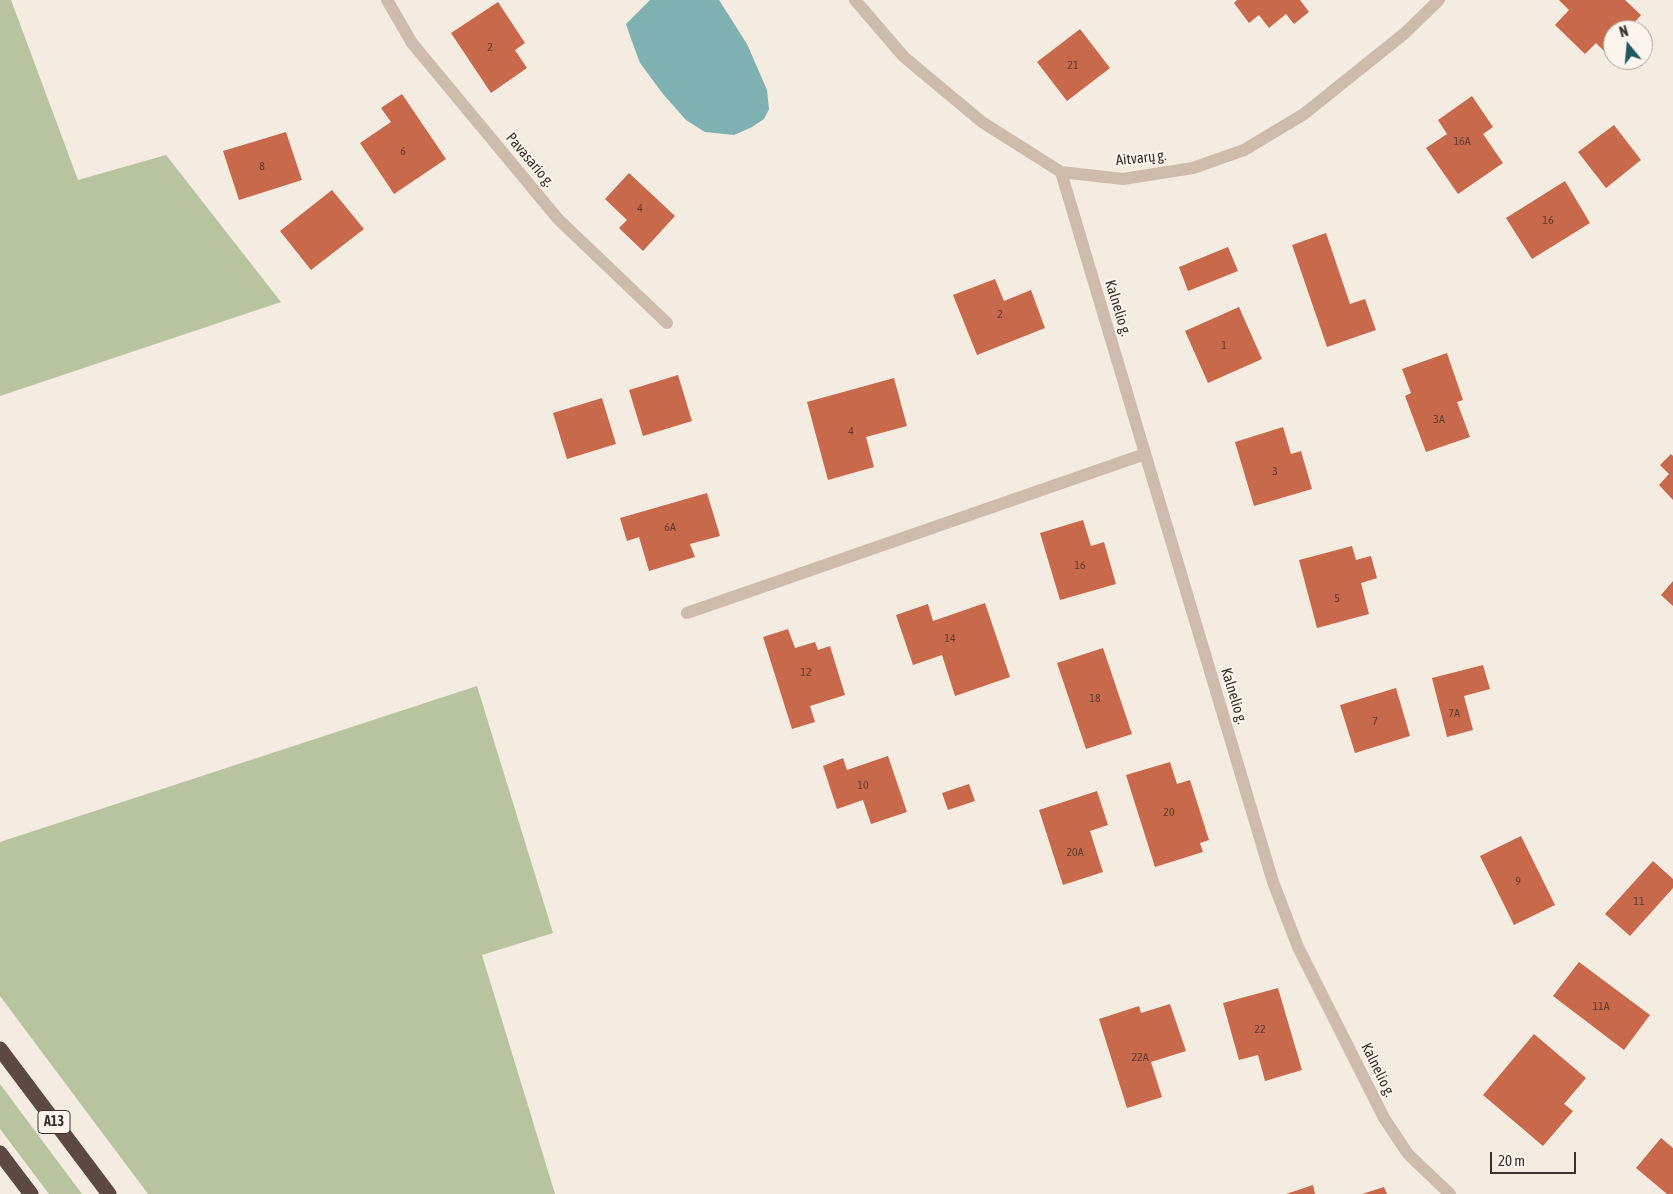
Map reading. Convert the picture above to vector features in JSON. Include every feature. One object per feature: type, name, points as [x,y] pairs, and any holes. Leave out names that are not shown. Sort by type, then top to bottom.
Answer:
[{"type":"highway","name":"A13","points":[[0,1049],[109,1194]]},
{"type":"highway","points":[[0,1153],[31,1194]]},
{"type":"street","name":"Pavasario g.","points":[[387,0],[412,43],[558,219],[667,323]]},
{"type":"street","name":"Aitvarų g.","points":[[855,0],[904,57],[982,122],[1061,172],[1123,179],[1193,168],[1244,150],[1304,114],[1405,33],[1439,0]]},
{"type":"street","name":"Kalnelio g.","points":[[1061,172],[1273,882],[1298,947],[1384,1118],[1408,1154],[1450,1194]]},
{"type":"street","points":[[687,613],[1145,454]]},
{"type":"green space","points":[[0,0],[11,0],[78,180],[166,155],[281,302],[0,396]]},
{"type":"green space","points":[[477,686],[553,933],[482,955],[555,1194],[148,1194],[0,996],[0,842]]},
{"type":"green space","points":[[0,1084],[82,1194],[49,1194],[0,1129]]},
{"type":"water","points":[[650,0],[719,0],[747,44],[767,90],[769,109],[764,119],[734,135],[705,132],[686,120],[663,94],[640,63],[626,24]]},
{"type":"building","points":[[1237,0],[1300,0],[1309,12],[1294,24],[1286,14],[1269,28],[1259,15],[1249,23],[1234,3]]},
{"type":"building","points":[[1559,0],[1625,0],[1641,15],[1637,20],[1603,20],[1603,50],[1596,43],[1585,54],[1555,25],[1569,10]]},
{"type":"building","points":[[498,2],[525,43],[515,50],[527,68],[491,93],[451,33]]},
{"type":"building","points":[[1080,29],[1110,68],[1067,101],[1037,62]]},
{"type":"building","points":[[402,94],[446,159],[394,194],[360,143],[391,122],[381,108]]},
{"type":"building","points":[[1472,96],[1493,127],[1483,134],[1503,163],[1458,194],[1426,148],[1447,134],[1438,120]]},
{"type":"building","points":[[1614,125],[1641,160],[1606,188],[1578,152]]},
{"type":"building","points":[[286,132],[302,180],[239,200],[223,151]]},
{"type":"building","points":[[629,173],[675,216],[643,251],[619,228],[627,220],[605,199]]},
{"type":"building","points":[[1565,181],[1590,223],[1532,259],[1506,218]]},
{"type":"building","points":[[332,190],[364,229],[311,270],[280,231]]},
{"type":"building","points":[[1326,233],[1350,304],[1365,299],[1376,330],[1327,347],[1292,245]]},
{"type":"building","points":[[1228,247],[1238,271],[1188,291],[1179,267]]},
{"type":"building","points":[[995,279],[1004,301],[1031,290],[1045,328],[977,355],[953,295]]},
{"type":"building","points":[[1239,307],[1262,359],[1208,383],[1185,331]]},
{"type":"building","points":[[1447,353],[1463,400],[1457,402],[1470,437],[1426,452],[1405,396],[1411,393],[1402,369]]},
{"type":"building","points":[[678,375],[692,421],[643,436],[629,390]]},
{"type":"building","points":[[894,378],[907,426],[866,437],[874,467],[828,480],[807,402]]},
{"type":"building","points":[[602,398],[616,444],[567,459],[553,413]]},
{"type":"building","points":[[1283,427],[1291,454],[1301,451],[1312,489],[1254,506],[1235,442]]},
{"type":"building","points":[[1671,454],[1673,456],[1673,500],[1659,485],[1669,474],[1660,465]]},
{"type":"building","points":[[707,493],[720,536],[690,544],[695,557],[649,571],[639,537],[627,541],[620,518]]},
{"type":"building","points":[[1083,520],[1091,546],[1104,542],[1116,584],[1060,600],[1040,533]]},
{"type":"building","points":[[1352,546],[1356,560],[1371,556],[1377,578],[1361,583],[1369,614],[1317,628],[1299,560]]},
{"type":"building","points":[[1673,581],[1673,606],[1661,595]]},
{"type":"building","points":[[985,603],[1010,677],[955,696],[942,655],[913,665],[896,615],[928,604],[933,621]]},
{"type":"building","points":[[788,629],[795,648],[815,642],[818,650],[830,646],[845,695],[810,706],[815,722],[792,729],[763,637]]},
{"type":"building","points":[[1103,648],[1132,734],[1086,749],[1057,663]]},
{"type":"building","points":[[1483,665],[1490,689],[1464,696],[1473,730],[1447,737],[1432,678]]},
{"type":"building","points":[[1396,688],[1410,736],[1355,753],[1340,705]]},
{"type":"building","points":[[888,756],[907,812],[871,824],[863,800],[837,809],[823,766],[843,758],[847,770]]},
{"type":"building","points":[[1170,762],[1177,784],[1190,780],[1209,840],[1200,843],[1203,852],[1155,867],[1126,775]]},
{"type":"building","points":[[969,784],[975,801],[948,810],[942,793]]},
{"type":"building","points":[[1097,791],[1108,825],[1090,831],[1103,872],[1063,885],[1039,810]]},
{"type":"building","points":[[1521,836],[1555,905],[1514,925],[1480,856]]},
{"type":"building","points":[[1653,861],[1673,879],[1673,888],[1630,936],[1605,914]]},
{"type":"building","points":[[1579,962],[1650,1015],[1624,1050],[1553,996]]},
{"type":"building","points":[[1278,988],[1302,1070],[1265,1081],[1258,1055],[1239,1060],[1223,1003]]},
{"type":"building","points":[[1170,1004],[1186,1051],[1151,1062],[1162,1097],[1127,1108],[1099,1019],[1139,1006],[1141,1013]]},
{"type":"building","points":[[1534,1034],[1586,1078],[1564,1104],[1573,1111],[1543,1146],[1483,1095]]},
{"type":"building","points":[[1661,1138],[1673,1148],[1673,1194],[1667,1194],[1636,1168]]},
{"type":"building","points":[[1313,1185],[1315,1194],[1286,1194]]},
{"type":"building","points":[[1384,1187],[1387,1194],[1362,1194]]}]
